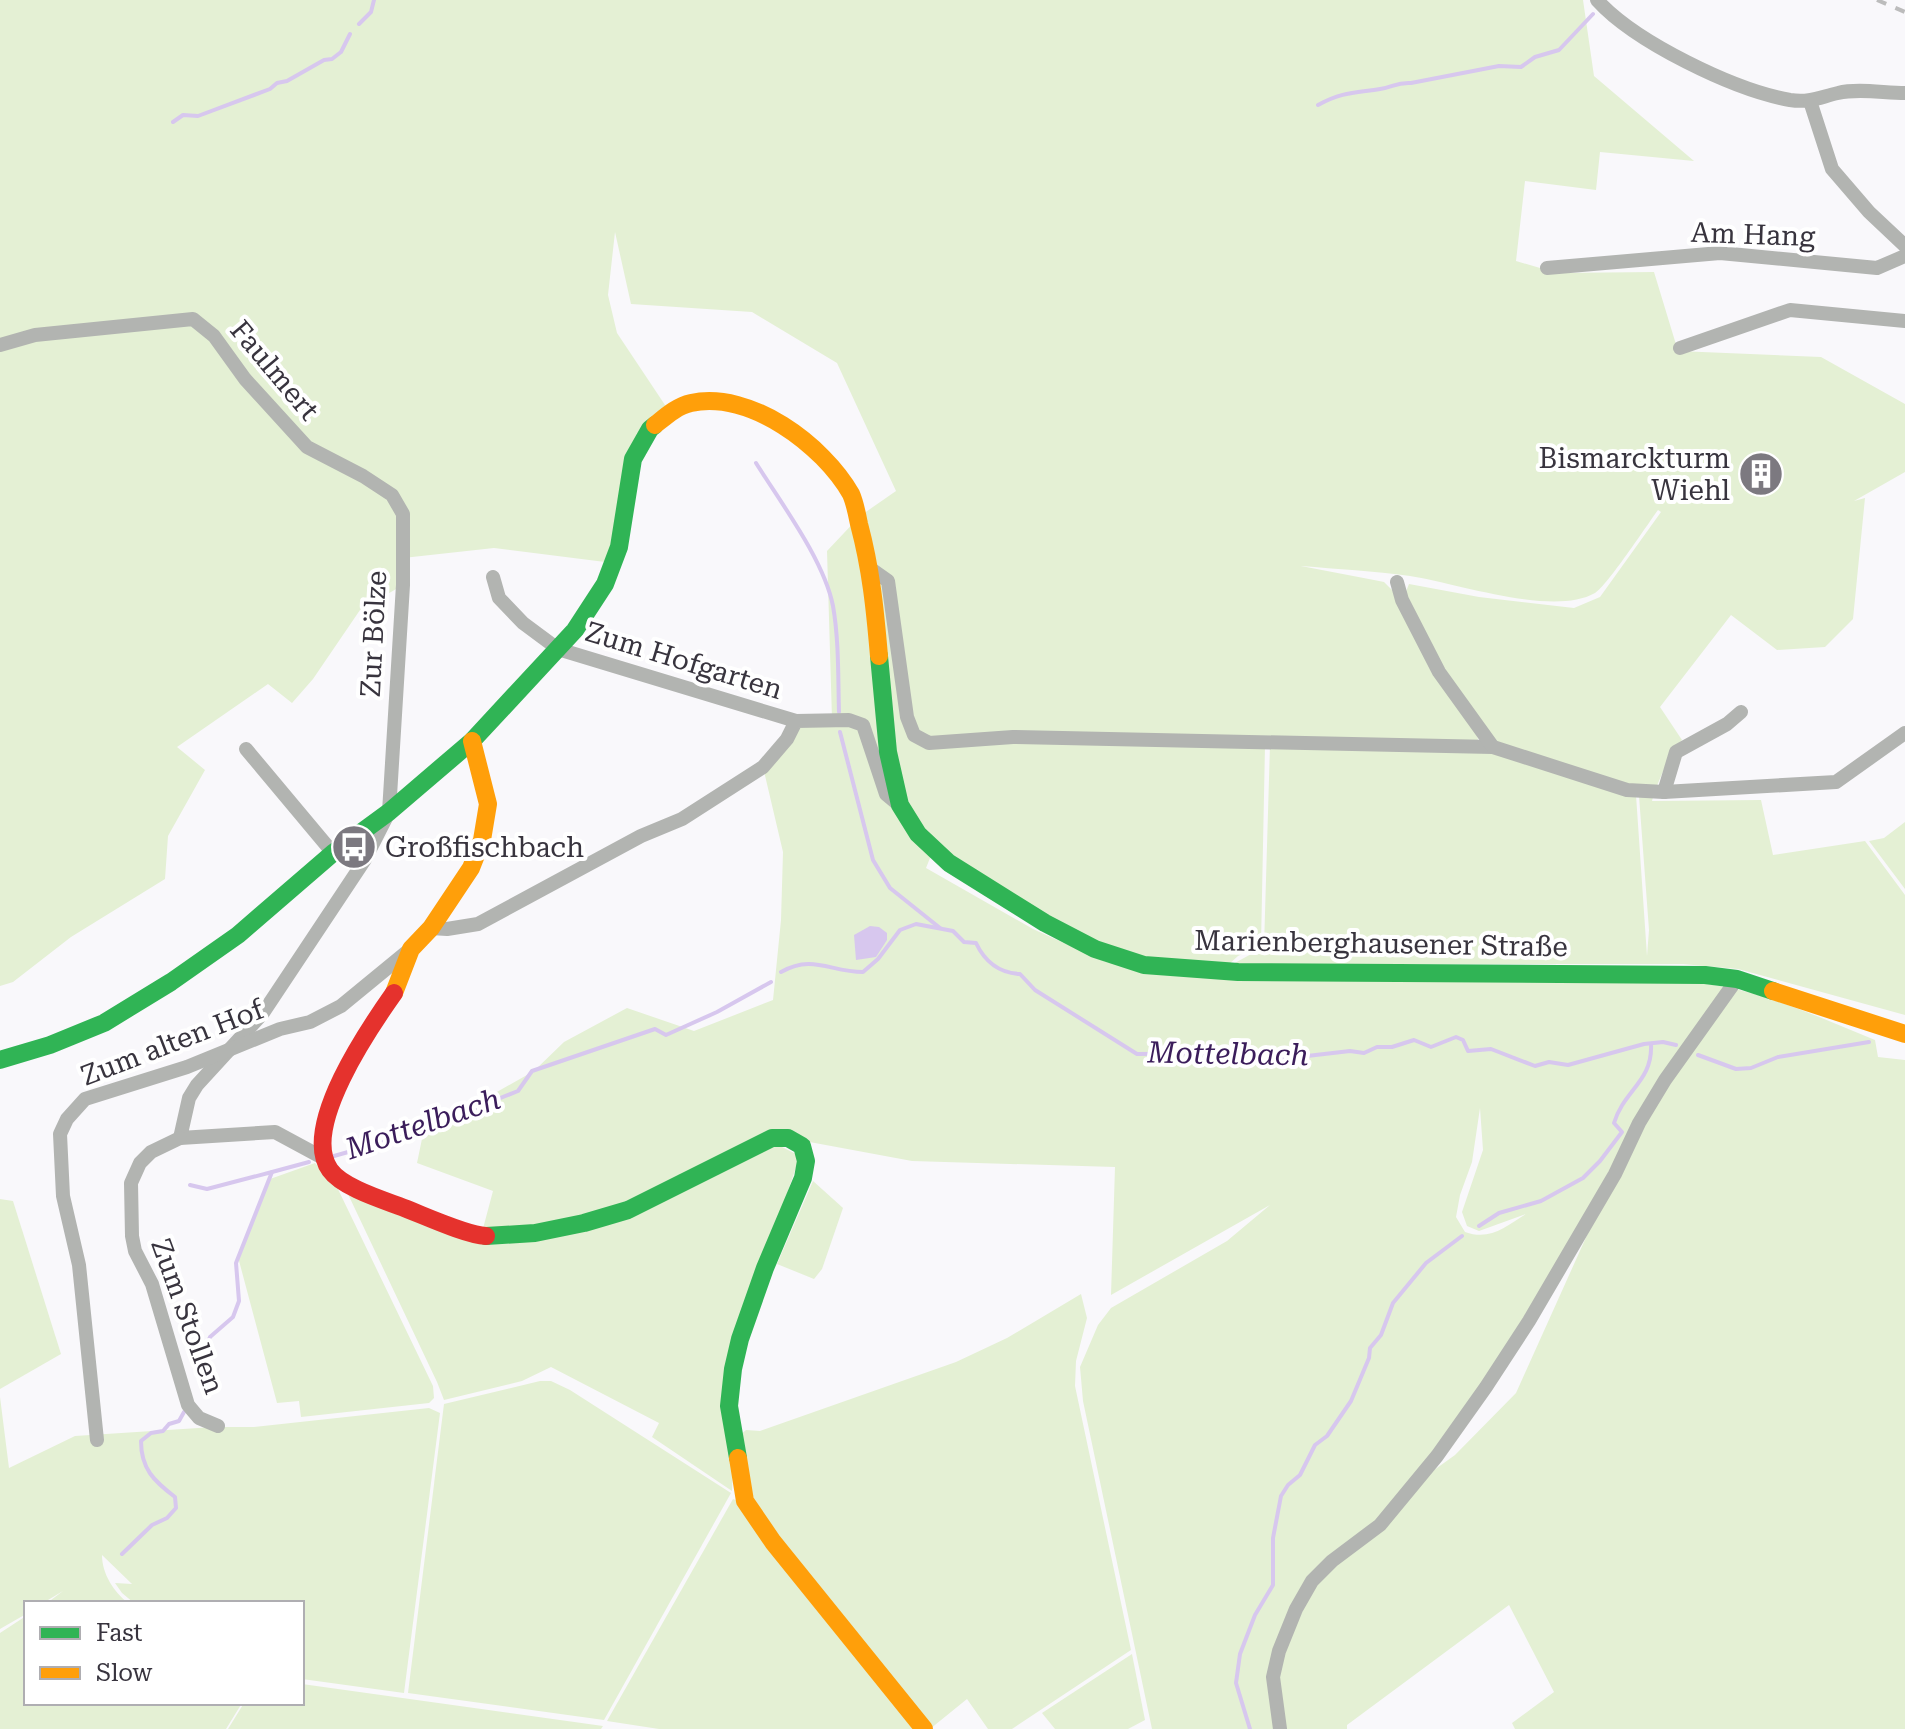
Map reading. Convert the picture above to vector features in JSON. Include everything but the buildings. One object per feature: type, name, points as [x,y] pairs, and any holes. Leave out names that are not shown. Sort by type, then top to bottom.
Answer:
[{"type":"main road","points":[[0,1060],[50,1045],[104,1023],[171,982],[238,935],[333,853],[389,812],[472,741],[575,630],[605,584],[619,547],[633,459],[650,429],[689,403],[716,401],[746,408],[787,426],[825,459],[852,496],[871,569],[888,752],[900,805]]},
{"type":"main road","points":[[472,741],[488,804],[482,840],[471,868],[431,928],[411,949],[397,988],[364,1036],[331,1100],[324,1136],[325,1159],[330,1171],[351,1186],[481,1236],[535,1233],[628,1210],[772,1138],[788,1138],[802,1146],[806,1161],[803,1178],[765,1268],[733,1369],[729,1406],[745,1501],[773,1542],[924,1729]]},
{"type":"main road","name":"Marienberghausener Straße","points":[[900,805],[918,834],[949,863],[1045,923],[1095,949],[1144,965],[1238,972],[1705,975],[1737,979],[1905,1034]]},
{"type":"street","points":[[1597,0],[1619,20],[1713,77],[1791,100],[1810,101],[1839,92],[1905,93]]},
{"type":"street","points":[[1810,101],[1832,169],[1869,212],[1905,246]]},
{"type":"street","name":"Am Hang","points":[[1547,268],[1720,253],[1877,268],[1905,256]]},
{"type":"street","points":[[1680,348],[1790,310],[1904,323]]},
{"type":"street","name":"Faulmert","points":[[0,345],[35,335],[193,319],[214,336],[245,379],[307,447],[363,476]]},
{"type":"street","name":"Zur Bölze","points":[[363,476],[392,495],[403,514],[403,599],[389,812]]},
{"type":"street","points":[[871,569],[888,581],[907,717],[914,735],[929,743],[1013,737],[1493,747],[1627,790],[1664,792],[1836,782],[1905,733]]},
{"type":"street","name":"Zum Hofgarten","points":[[493,577],[499,598],[523,623],[558,649],[796,721],[849,720],[863,725],[886,794],[900,805]]},
{"type":"street","points":[[1397,582],[1402,600],[1439,672],[1493,747]]},
{"type":"street","points":[[1664,792],[1676,752],[1727,724],[1741,712]]},
{"type":"street","points":[[431,928],[478,924],[641,836],[682,819],[763,767],[787,739],[796,721]]},
{"type":"street","points":[[246,749],[333,853]]},
{"type":"street","points":[[180,1138],[189,1098],[197,1085],[263,1013],[364,861],[389,812]]},
{"type":"street","name":"Zum alten Hof","points":[[97,1440],[79,1265],[63,1196],[60,1134],[67,1119],[85,1099],[187,1067],[280,1029],[310,1022],[341,1006],[411,949]]},
{"type":"street","points":[[1280,1729],[1273,1677],[1279,1651],[1296,1609],[1312,1581],[1332,1561],[1380,1525],[1437,1456],[1486,1387],[1529,1321],[1607,1188],[1639,1123],[1665,1080],[1737,979]]},
{"type":"street","name":"Zum Stollen","points":[[218,1426],[199,1418],[188,1405],[157,1299],[135,1251],[131,1183],[140,1163],[151,1152],[180,1138],[275,1132],[325,1159]]},
{"type":"green space","points":[[0,0],[1583,0],[1594,76],[1694,161],[1600,152],[1596,190],[1525,181],[1516,261],[1557,273],[1654,272],[1678,351],[1821,357],[1905,404],[1905,472],[1854,501],[1865,498],[1853,619],[1825,647],[1777,650],[1731,615],[1660,707],[1682,740],[1672,750],[1656,788],[1641,787],[1596,778],[1497,745],[1486,735],[1460,698],[1432,651],[1405,594],[1409,584],[1479,597],[1574,608],[1600,597],[1661,512],[1658,510],[1601,588],[1577,599],[1530,600],[1410,576],[1301,566],[1384,582],[1392,590],[1431,664],[1477,733],[1478,740],[1474,744],[1051,734],[1043,742],[1265,746],[1261,945],[1238,956],[1228,965],[1135,955],[1110,948],[1057,924],[1005,893],[936,843],[926,868],[1033,929],[1106,962],[1163,972],[1227,976],[1665,979],[1740,990],[1767,998],[1875,1040],[1878,1057],[1905,1060],[1905,1729],[1515,1729],[1512,1723],[1554,1692],[1509,1605],[1347,1725],[1347,1729],[1284,1729],[1277,1692],[1279,1666],[1316,1579],[1388,1522],[1423,1478],[1455,1455],[1516,1393],[1597,1213],[1589,1213],[1483,1386],[1433,1456],[1378,1522],[1342,1546],[1304,1582],[1279,1643],[1271,1674],[1271,1711],[1275,1729],[1152,1729],[1083,1401],[1080,1367],[1098,1325],[1111,1308],[1227,1241],[1270,1205],[1111,1295],[1115,1167],[912,1161],[788,1138],[772,1138],[646,1203],[609,1216],[555,1229],[481,1236],[493,1191],[417,1163],[423,1134],[534,1071],[564,1042],[627,1008],[694,1031],[773,1000],[781,920],[783,852],[763,767],[787,739],[796,721],[832,719],[827,551],[860,516],[896,491],[837,363],[752,312],[631,304],[615,232],[608,295],[617,333],[671,414],[650,429],[635,457],[613,563],[494,548],[403,558],[403,585],[360,610],[313,679],[292,703],[268,684],[177,747],[205,770],[168,836],[165,879],[71,937],[13,982],[0,986]],"holes":[[[1480,1108],[1483,1150],[1462,1212],[1467,1226],[1479,1231],[1526,1214],[1504,1228],[1482,1235],[1465,1232],[1456,1217],[1472,1162]]]},
{"type":"green space","points":[[1270,745],[1483,750],[1636,795],[1647,956],[1649,930],[1639,796],[1653,797],[1652,801],[1761,800],[1773,855],[1865,841],[1905,895],[1905,1015],[1738,969],[1683,964],[1233,964],[1264,947]]},
{"type":"green space","points":[[1905,822],[1905,889],[1869,841],[1884,838]]},
{"type":"green space","points":[[776,1144],[800,1156],[737,1338],[732,1491],[652,1437],[659,1423],[551,1367],[522,1381],[444,1400],[347,1192],[518,1241]]},
{"type":"green space","points":[[315,1163],[336,1185],[433,1386],[434,1398],[429,1403],[301,1417],[299,1401],[277,1403],[238,1257],[270,1179]]},
{"type":"green space","points":[[813,1181],[843,1208],[822,1269],[814,1279],[777,1264]]},
{"type":"green space","points":[[0,1199],[13,1201],[61,1354],[0,1389]]},
{"type":"green space","points":[[1081,1294],[1087,1318],[1076,1361],[1075,1386],[1131,1650],[1012,1729],[988,1729],[967,1699],[930,1729],[758,1515],[738,1437],[746,1430],[760,1431],[956,1362],[1007,1338]]},
{"type":"green space","points":[[551,1381],[570,1390],[731,1493],[604,1720],[408,1693],[444,1404]]},
{"type":"green space","points":[[0,1397],[9,1468],[75,1436],[254,1427],[429,1408],[440,1413],[404,1693],[304,1679],[304,1601],[132,1601],[115,1583],[132,1584],[102,1555],[110,1582],[126,1601],[50,1601],[63,1591],[46,1601],[24,1601],[24,1615],[0,1629]]},
{"type":"green space","points":[[733,1499],[740,1502],[920,1729],[659,1729],[607,1721]]},
{"type":"green space","points":[[24,1617],[24,1705],[241,1705],[226,1729],[0,1729],[0,1633]]},
{"type":"green space","points":[[1132,1654],[1145,1720],[1128,1729],[1055,1729],[1042,1713]]},
{"type":"green space","points":[[304,1684],[603,1726],[601,1729],[228,1729],[243,1705],[304,1705]]},
{"type":"shaded area","points":[[870,926],[879,927],[887,933],[887,940],[876,957],[856,960],[854,935]]},
{"type":"waterway","points":[[359,24],[371,12],[374,0]]},
{"type":"waterway","points":[[1318,105],[1341,95],[1402,83],[1499,66],[1521,67],[1535,57],[1559,50],[1593,14]]},
{"type":"waterway","points":[[173,122],[183,115],[198,116],[270,89],[324,60],[332,59],[341,52],[350,34]]},
{"type":"waterway","points":[[756,463],[800,532],[828,588],[836,632],[839,712]]},
{"type":"waterway","points":[[840,732],[873,860],[890,888],[940,928]]},
{"type":"waterway","name":"Mottelbach","points":[[781,972],[803,964],[863,972],[878,959],[900,930],[916,924],[953,931],[964,942],[976,943],[994,965],[1020,974],[1035,990],[1137,1054],[1236,1053],[1252,1059],[1290,1058],[1350,1051],[1364,1053],[1377,1047],[1392,1047],[1414,1040],[1431,1047],[1456,1037],[1463,1040],[1468,1051],[1491,1049],[1535,1066],[1549,1062],[1568,1065],[1644,1044],[1663,1042],[1676,1045]]},
{"type":"waterway","name":"Mottelbach","points":[[334,1156],[408,1135],[518,1091],[532,1071],[655,1029],[666,1035],[717,1012],[771,982]]},
{"type":"waterway","name":"Mottelbach","points":[[1698,1055],[1736,1069],[1751,1068],[1778,1057],[1869,1042]]},
{"type":"waterway","points":[[1479,1226],[1499,1213],[1541,1201],[1583,1178],[1600,1161],[1622,1132],[1614,1123],[1624,1102],[1643,1077],[1651,1044]]},
{"type":"waterway","name":"Mottelbach","points":[[199,1362],[210,1337],[233,1317],[239,1301],[236,1263],[272,1172],[309,1162]]},
{"type":"waterway","points":[[190,1185],[207,1189],[272,1172]]},
{"type":"waterway","points":[[1250,1729],[1236,1683],[1240,1654],[1255,1615],[1273,1585],[1273,1538],[1281,1496],[1300,1475],[1315,1445],[1327,1436],[1351,1401],[1369,1358],[1370,1348],[1381,1335],[1393,1303],[1426,1263],[1462,1236]]},
{"type":"waterway","points":[[122,1554],[152,1525],[167,1518],[176,1508],[175,1497],[155,1480],[146,1467],[141,1441],[151,1433],[163,1431],[169,1424],[179,1421],[184,1412]]},
{"type":"railway","points":[[1877,0],[1905,12]]},
{"type":"traffic: fast","points":[[0,1060],[50,1045],[104,1023],[171,982],[238,935],[333,853],[389,812],[472,741],[575,630],[605,584],[619,547],[633,459],[655,425]]},
{"type":"traffic: fast","points":[[879,656],[888,752],[900,805],[918,834],[949,863],[1045,923],[1095,949],[1144,965],[1238,972],[1705,975],[1737,979],[1773,991]]},
{"type":"traffic: fast","points":[[486,1236],[535,1233],[628,1210],[772,1138],[788,1138],[802,1146],[806,1161],[803,1178],[765,1268],[733,1369],[729,1406],[738,1458]]},
{"type":"traffic: slow","points":[[655,425],[686,404],[714,401],[737,405],[783,425],[822,457],[839,475],[855,505],[870,573],[879,656]]},
{"type":"traffic: slow","points":[[394,993],[411,949],[431,928],[471,868],[482,840],[488,804],[472,741]]},
{"type":"traffic: slow","points":[[1773,991],[1905,1034]]},
{"type":"traffic: slow","points":[[738,1458],[745,1501],[773,1542],[924,1729]]},
{"type":"traffic: jam","points":[[394,993],[342,1078],[324,1129],[323,1152],[330,1170],[343,1182],[362,1192],[455,1228],[486,1236]]},
{"type":"place","name":"Bismarckturm Wiehl","points":[[1761,474]]},
{"type":"place","name":"Großfischbach","points":[[354,847]]}]
